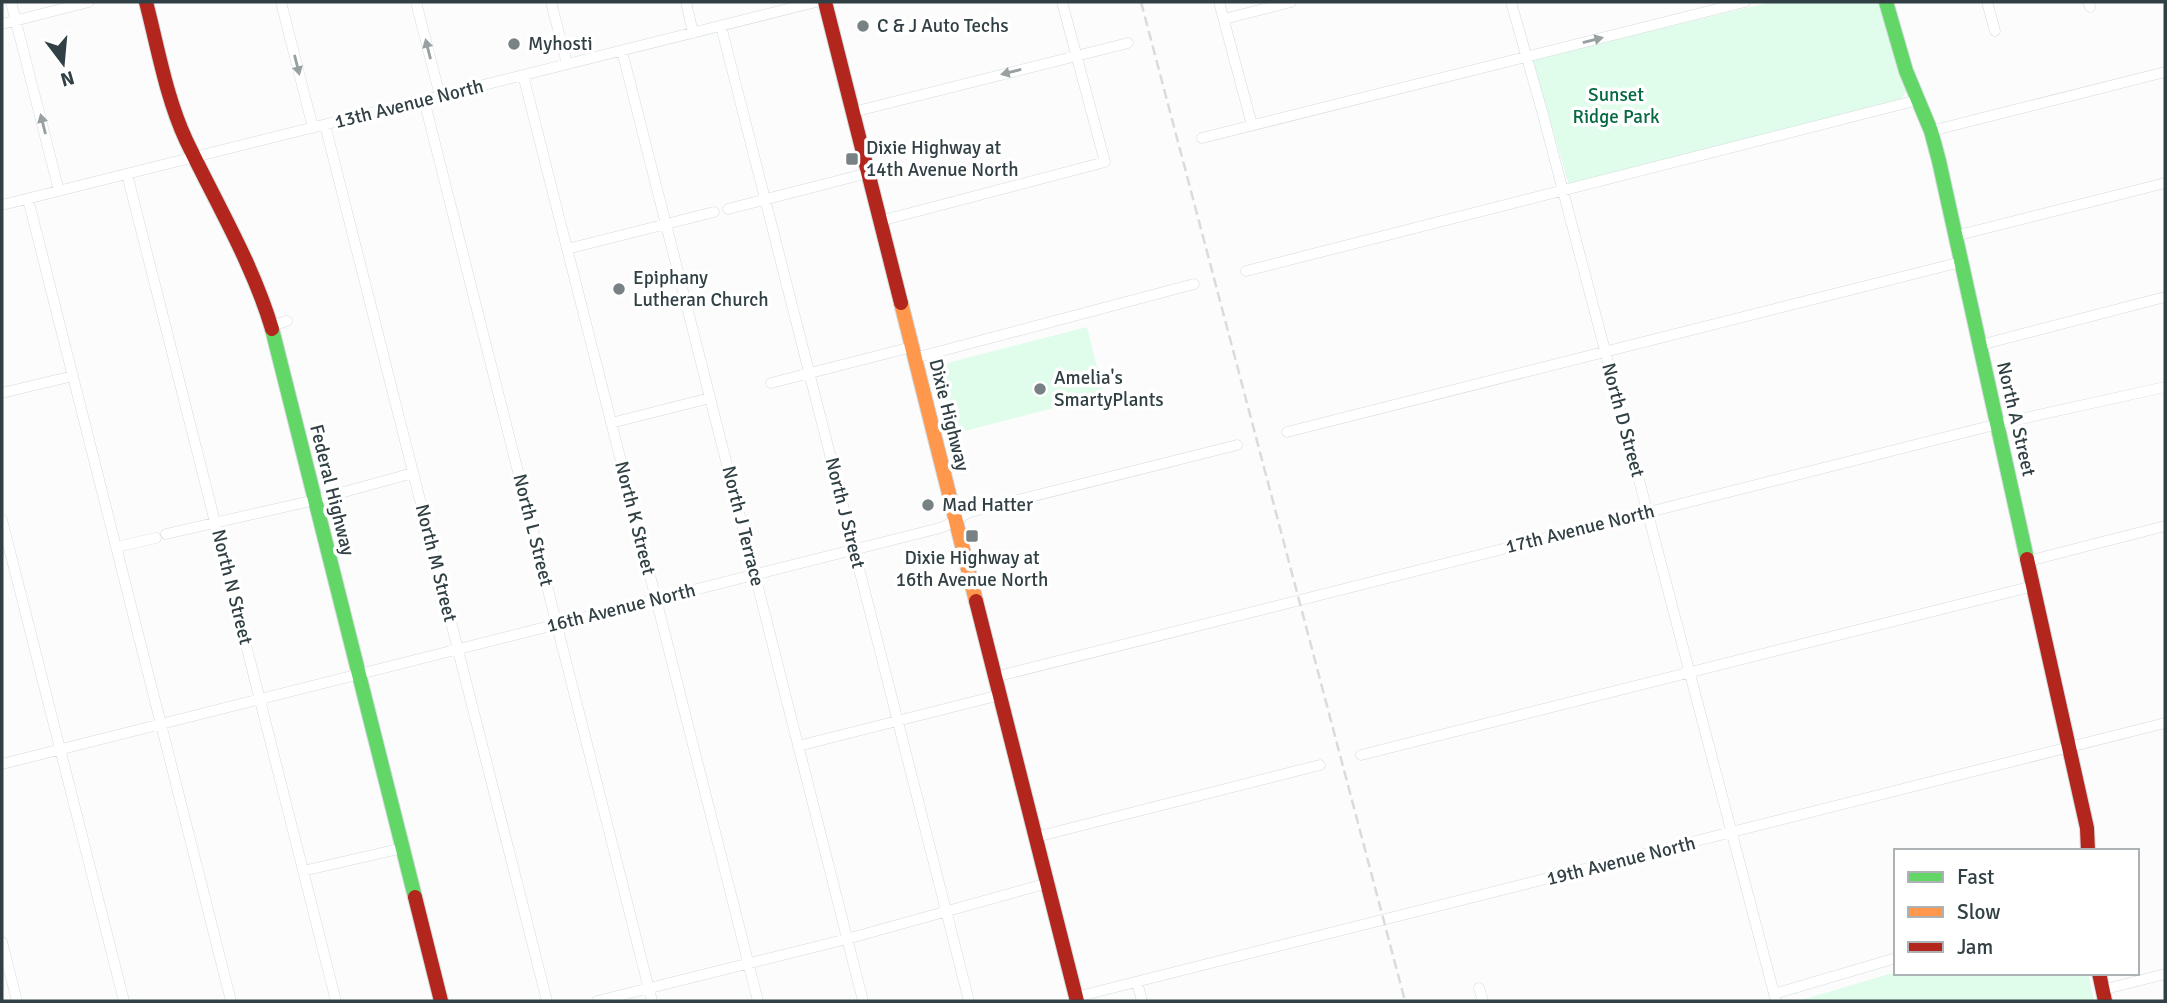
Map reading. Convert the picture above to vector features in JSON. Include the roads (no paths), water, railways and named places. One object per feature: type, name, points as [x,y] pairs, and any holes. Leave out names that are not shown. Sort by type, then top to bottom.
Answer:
[{"type":"main road","name":"Federal Highway","points":[[146,2],[170,96],[194,158],[248,262],[271,326],[441,1001]]},
{"type":"main road","name":"Dixie Highway","points":[[825,2],[1077,999]]},
{"type":"main road","name":"North A Street","points":[[1886,2],[1906,71],[1931,131],[2087,828],[2088,849]]},
{"type":"main road","points":[[2099,975],[2104,996]]},
{"type":"street","points":[[11,2],[59,191]]},
{"type":"street","points":[[2,24],[89,2]]},
{"type":"street","points":[[281,2],[313,128]]},
{"type":"street","points":[[416,2],[440,96]]},
{"type":"street","points":[[551,2],[567,64]]},
{"type":"street","points":[[686,2],[693,33]]},
{"type":"street","name":"13th Avenue North","points":[[2,205],[816,2]]},
{"type":"street","points":[[880,220],[1105,162],[1062,2]]},
{"type":"street","points":[[1219,2],[1252,125]]},
{"type":"street","points":[[1224,19],[1291,2]]},
{"type":"street","name":"North D Street","points":[[1511,2],[1775,997]]},
{"type":"street","points":[[1202,138],[1745,2]]},
{"type":"street","points":[[1987,2],[1994,31]]},
{"type":"street","name":"North J Street","points":[[721,26],[969,1001]]},
{"type":"street","points":[[853,112],[1128,43]]},
{"type":"street","name":"North J Terrace","points":[[622,51],[863,1001]]},
{"type":"street","points":[[1931,131],[2165,72]]},
{"type":"street","name":"North K Street","points":[[523,75],[758,1001]]},
{"type":"street","name":"North L Street","points":[[424,100],[652,1001]]},
{"type":"street","points":[[1246,271],[1918,100]]},
{"type":"street","name":"North M Street","points":[[325,125],[547,1001]]},
{"type":"street","points":[[728,209],[868,173]]},
{"type":"street","name":"North N Street","points":[[127,174],[336,1001]]},
{"type":"street","points":[[1955,236],[2165,183]]},
{"type":"street","points":[[28,199],[231,1001]]},
{"type":"street","points":[[567,249],[714,212]]},
{"type":"street","points":[[1287,432],[1961,262]]},
{"type":"street","points":[[771,383],[914,353],[1194,284]]},
{"type":"street","points":[[1980,345],[2165,297]]},
{"type":"street","points":[[271,326],[287,321]]},
{"type":"street","points":[[2,393],[73,376]]},
{"type":"street","name":"17th Avenue North","points":[[995,677],[1998,424],[2165,387]]},
{"type":"street","points":[[611,423],[710,398]]},
{"type":"street","name":"16th Avenue North","points":[[2,764],[854,550],[945,526],[970,512],[1020,498],[1237,445]]},
{"type":"street","points":[[116,547],[315,500],[413,472]]},
{"type":"street","points":[[2,520],[124,1001]]},
{"type":"street","points":[[2028,561],[2165,526]]},
{"type":"street","points":[[1361,755],[2033,586]]},
{"type":"street","points":[[799,747],[1000,695]]},
{"type":"street","name":"19th Avenue North","points":[[1077,999],[2165,723]]},
{"type":"street","points":[[1036,837],[1320,765]]},
{"type":"street","points":[[303,871],[403,848]]},
{"type":"street","points":[[597,1001],[847,939],[1048,883]]},
{"type":"street","points":[[2,942],[16,1001]]},
{"type":"street","points":[[1775,997],[1894,959]]},
{"type":"street","points":[[2104,996],[2165,974]]},
{"type":"street","points":[[1137,982],[1142,1001]]},
{"type":"street","points":[[1479,988],[1483,1001]]},
{"type":"railway","points":[[1141,2],[1405,1001]]},
{"type":"place","name":"C & J Auto Techs","points":[[863,26]]},
{"type":"place","name":"Myhosti","points":[[514,44]]},
{"type":"place","name":"Dixie Highway at 14th Avenue North","points":[[852,159]]},
{"type":"place","name":"Epiphany Lutheran Church","points":[[619,289]]},
{"type":"place","name":"Amelia's SmartyPlants","points":[[1040,389]]},
{"type":"place","name":"Mad Hatter","points":[[928,505]]},
{"type":"place","name":"Dixie Highway at 16th Avenue North","points":[[972,536]]},
{"type":"park label","name":"Sunset Ridge Park","points":[[1616,106]]}]
